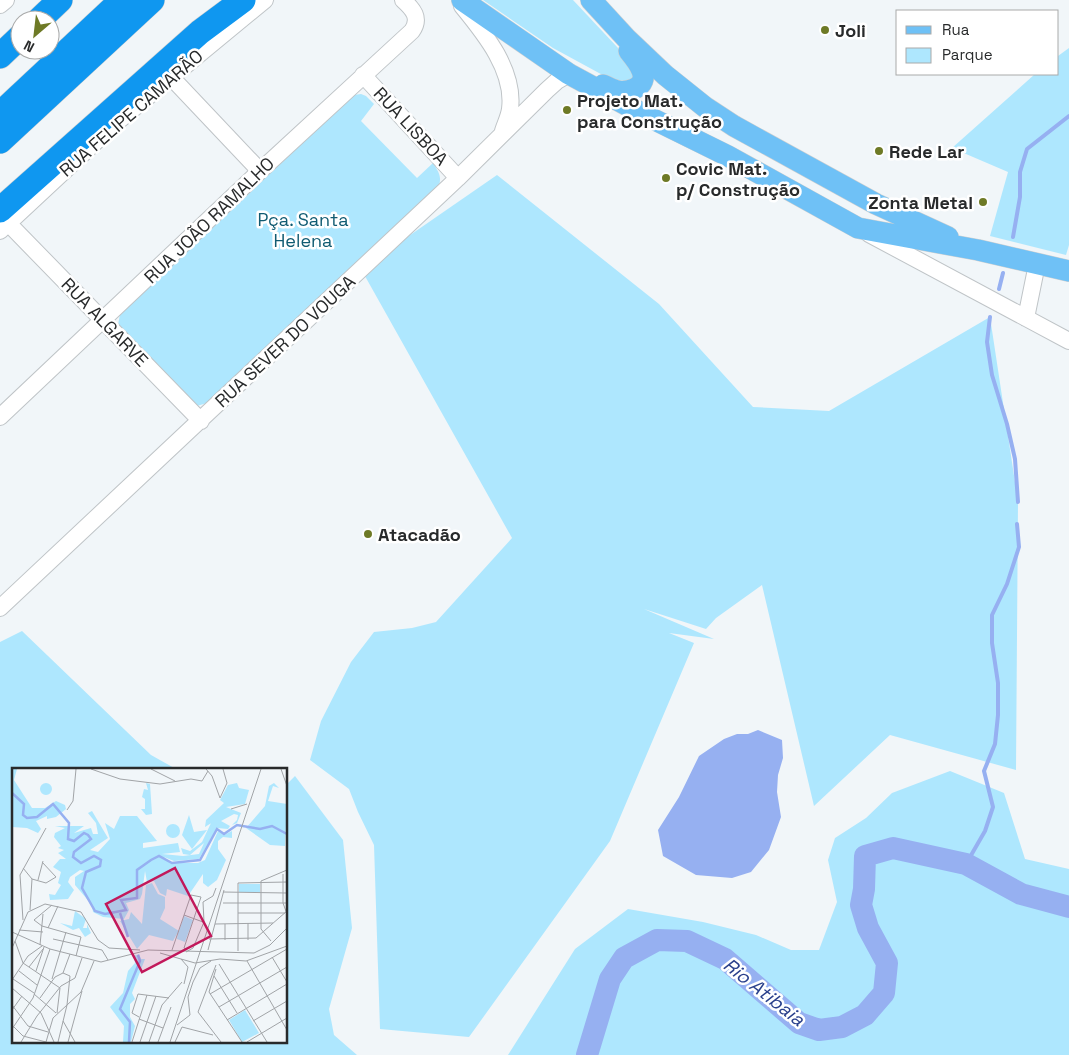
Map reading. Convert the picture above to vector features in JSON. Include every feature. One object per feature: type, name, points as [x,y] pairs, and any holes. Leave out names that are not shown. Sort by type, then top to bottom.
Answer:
[{"type":"highway","points":[[50,10],[60,0]]},
{"type":"highway","points":[[0,114],[122,0]]},
{"type":"highway","points":[[0,140],[152,0]]},
{"type":"highway","points":[[0,193],[189,21],[216,0]]},
{"type":"highway","points":[[3,221],[200,32],[243,0]]},
{"type":"highway","points":[[0,56],[10,47]]},
{"type":"main road","points":[[462,0],[573,76],[645,115],[728,156],[789,183],[804,186],[818,184],[826,177]]},
{"type":"main road","points":[[591,0],[665,75],[706,108],[734,126],[876,204],[978,250]]},
{"type":"main road","points":[[573,76],[619,91],[630,91],[640,86],[644,79],[642,71],[636,59],[615,35],[607,18]]},
{"type":"main road","points":[[728,156],[858,228],[978,250],[1069,271]]},
{"type":"street","points":[[0,5],[6,0]]},
{"type":"street","name":"RUA FELIPE CAMARÃO","points":[[3,221],[117,122],[265,0]]},
{"type":"street","name":"RUA JOÃO RAMALHO","points":[[0,417],[412,30],[417,23],[416,17],[403,0]]},
{"type":"street","points":[[457,0],[477,24],[499,59],[510,87],[510,111],[500,138]]},
{"type":"street","name":"RUA LISBOA","points":[[363,75],[458,178]]},
{"type":"street","name":"RUA SEVER DO VOUGA","points":[[0,608],[458,178],[547,90],[573,76]]},
{"type":"street","points":[[171,77],[260,171]]},
{"type":"street","name":"RUA ALGARVE","points":[[3,221],[201,421]]},
{"type":"street","points":[[858,228],[1069,341]]},
{"type":"street","points":[[1026,318],[1037,264]]},
{"type":"green space","points":[[483,0],[573,0],[634,65],[636,75],[621,85],[553,48]]},
{"type":"green space","points":[[1069,48],[1069,245],[1066,255],[990,236],[1008,172],[952,148],[1034,75],[1059,75],[1059,55]]},
{"type":"green space","name":"Pça. Santa Helena","points":[[361,94],[374,104],[361,121],[417,178],[433,163],[440,176],[438,189],[210,402],[197,406],[118,325],[120,314],[354,95]]},
{"type":"green space","points":[[497,175],[659,304],[753,407],[829,411],[990,317],[1018,502],[1016,770],[890,735],[814,806],[762,585],[716,618],[706,629],[644,609],[714,639],[669,633],[694,643],[610,841],[469,1037],[380,1029],[374,845],[349,789],[310,760],[321,721],[351,662],[374,632],[412,628],[436,622],[512,538],[361,269]]},
{"type":"green space","points":[[22,631],[151,755],[174,768],[12,768],[12,1042],[288,1042],[288,783],[295,776],[343,840],[352,928],[329,1009],[334,1035],[357,1055],[0,1055],[0,642]]},
{"type":"green space","points":[[950,771],[1004,793],[1025,859],[1069,869],[1069,1055],[508,1055],[575,949],[628,909],[703,922],[756,935],[791,950],[819,950],[837,902],[828,860],[835,838],[866,818],[892,793]]},
{"type":"water","points":[[758,730],[782,740],[783,758],[778,775],[777,792],[781,817],[769,850],[751,872],[732,878],[696,875],[663,856],[658,830],[679,797],[699,756],[724,739],[737,734],[748,734]]},
{"type":"waterway","points":[[1013,237],[1020,197],[1020,172],[1027,149],[1069,116]]},
{"type":"waterway","points":[[999,289],[1003,273]]},
{"type":"waterway","points":[[990,317],[987,342],[992,375],[1007,424],[1015,459],[1018,502]]},
{"type":"waterway","points":[[966,864],[985,831],[993,807],[984,771],[995,744],[998,715],[998,683],[992,643],[992,615],[1007,584],[1019,547],[1017,524]]},
{"type":"waterway","name":"Rio Atibaia","points":[[587,1055],[610,979],[624,958],[657,940],[687,941],[725,959],[799,1023],[819,1030],[842,1027],[865,1015],[884,993],[887,963],[868,928],[861,905],[864,889],[865,856],[893,848],[966,864],[1021,894],[1069,907]]},
{"type":"place","name":"Joli","points":[[825,30]]},
{"type":"place","name":"Projeto Mat. para Construção","points":[[567,110]]},
{"type":"place","name":"Rede Lar","points":[[879,151]]},
{"type":"place","name":"Covic Mat. p/ Construção","points":[[666,178]]},
{"type":"place","name":"Zonta Metal","points":[[983,202]]},
{"type":"place","name":"Atacadão","points":[[368,534]]}]
